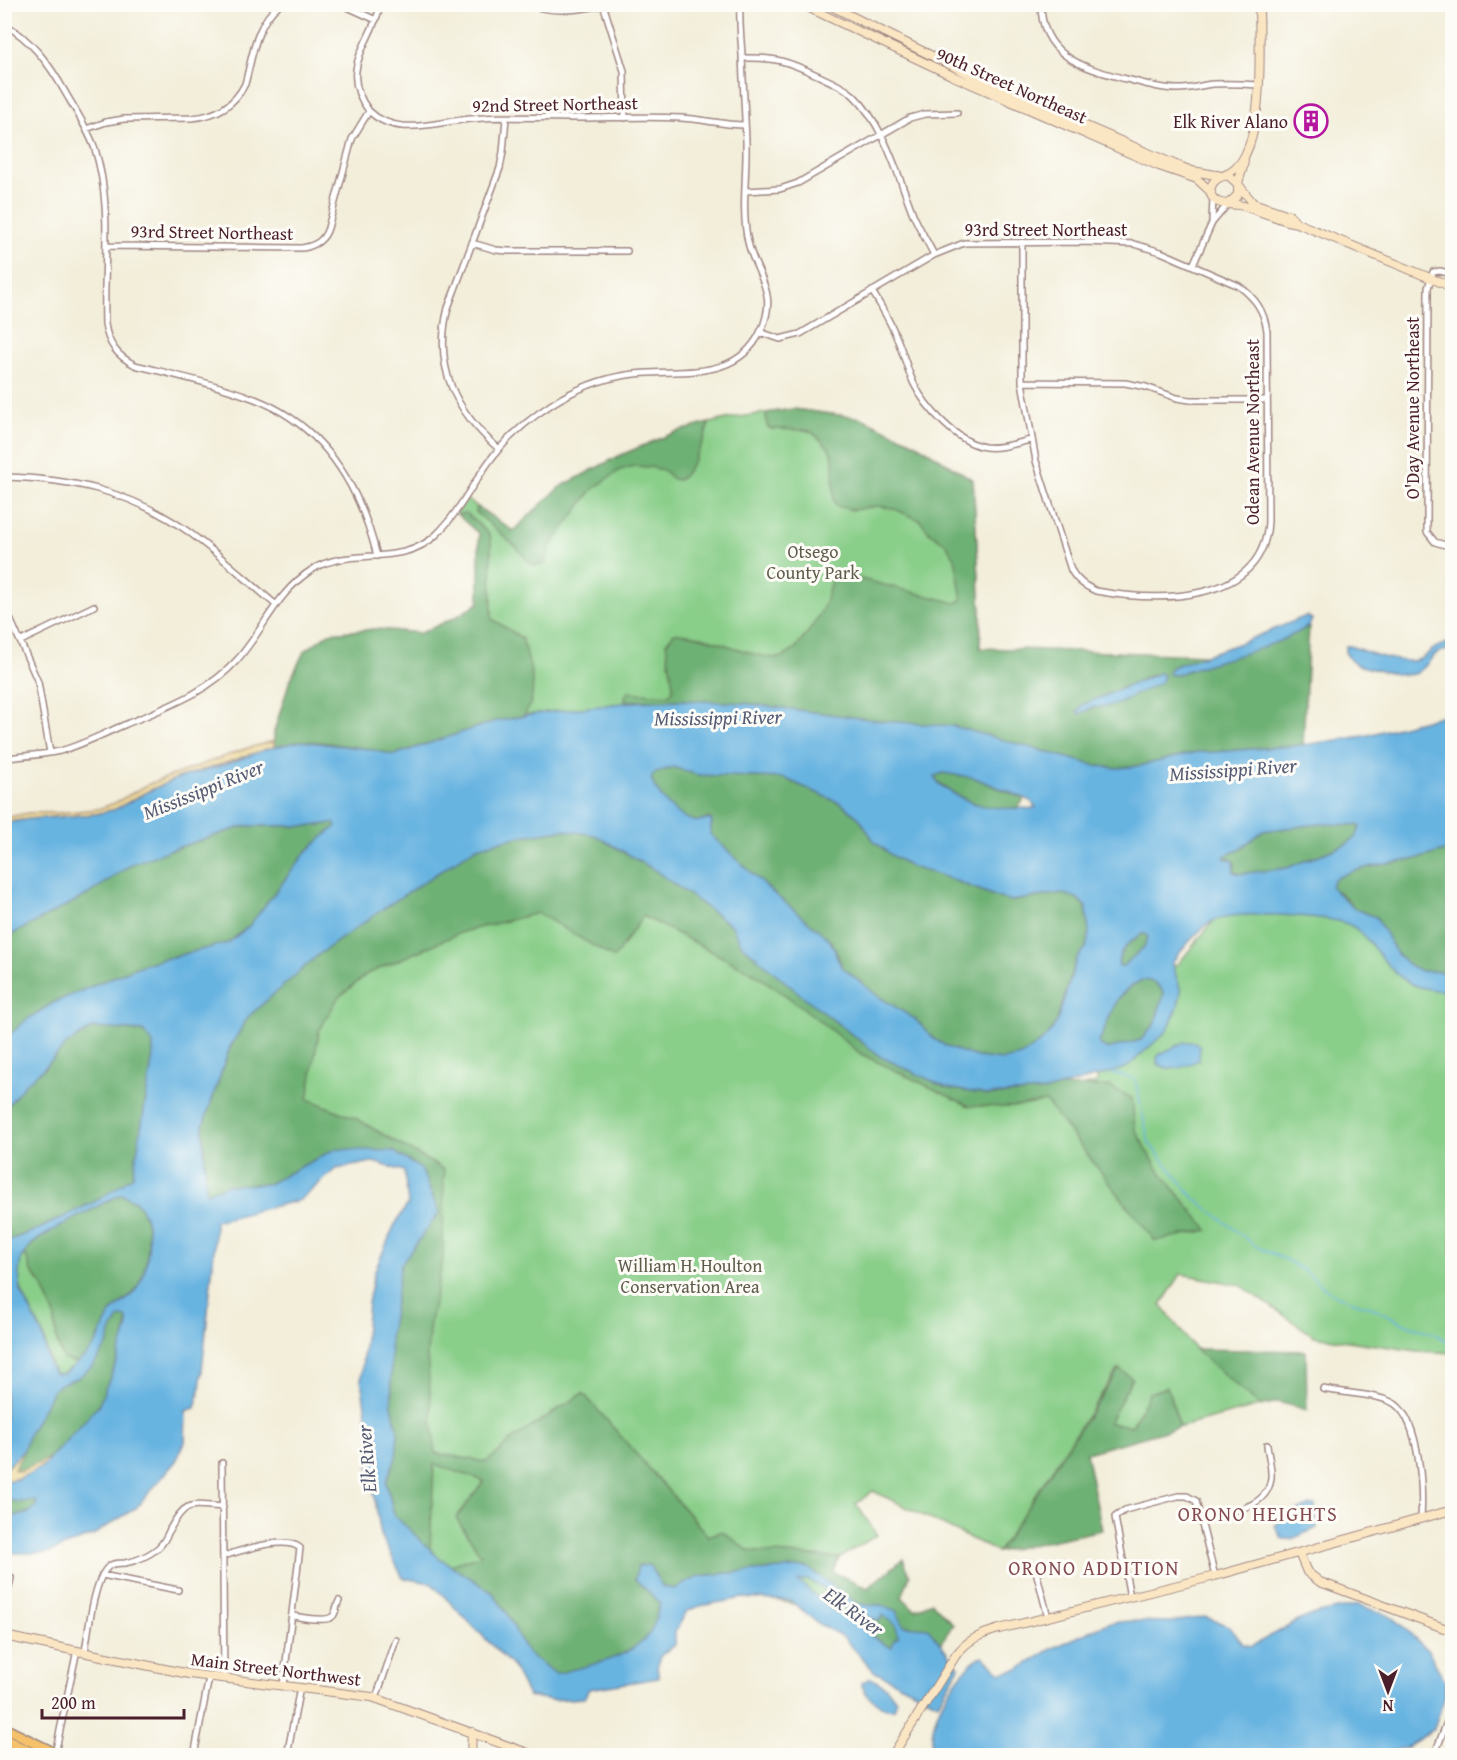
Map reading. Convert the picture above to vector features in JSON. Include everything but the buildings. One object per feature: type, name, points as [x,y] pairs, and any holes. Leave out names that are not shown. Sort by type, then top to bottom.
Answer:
[{"type":"highway","points":[[4,1728],[57,1755]]},
{"type":"highway","points":[[4,1739],[39,1755]]},
{"type":"street","points":[[86,129],[116,120],[204,117],[222,110],[245,84],[258,33],[269,14],[280,4]]},
{"type":"street","points":[[341,4],[376,20]]},
{"type":"street","points":[[369,111],[356,88],[355,75],[360,52],[376,20],[381,4]]},
{"type":"street","points":[[529,4],[544,9],[567,11],[603,5],[624,71],[625,118]]},
{"type":"street","points":[[4,758],[50,753],[86,742],[202,689],[235,662],[275,604],[302,577],[317,567],[330,561],[411,551],[437,534],[499,449],[531,418],[570,393],[624,375],[714,369],[739,359],[747,352],[760,332],[767,313],[767,292],[747,240],[740,4]]},
{"type":"street","name":"90th Street Northeast","points":[[801,4],[953,76],[1159,166],[1197,179],[1211,192]]},
{"type":"street","name":"90th Street Northeast","points":[[827,4],[991,85],[1176,165],[1192,171],[1223,175]]},
{"type":"street","points":[[1041,4],[1042,20],[1047,32],[1057,48],[1075,63],[1154,86],[1177,89],[1212,84],[1259,85]]},
{"type":"street","points":[[1192,265],[1212,223],[1223,207],[1238,195],[1244,157],[1256,120],[1259,85],[1259,4]]},
{"type":"street","points":[[4,24],[25,38],[42,56],[86,129],[94,149],[102,180],[106,246],[105,324],[110,342],[120,356],[135,365],[225,388],[256,399],[291,418],[322,447],[351,483],[364,512],[377,556]]},
{"type":"street","points":[[742,58],[763,57],[783,60],[844,88],[854,96],[880,134],[899,171],[913,213],[934,255]]},
{"type":"street","name":"92nd Street Northeast","points":[[369,111],[381,120],[399,126],[506,117],[678,118],[745,125]]},
{"type":"street","name":"93rd Street Northeast","points":[[106,246],[302,248],[317,244],[326,235],[352,139],[369,111]]},
{"type":"street","points":[[746,191],[789,187],[880,134],[918,116],[957,113]]},
{"type":"street","points":[[499,449],[477,430],[464,412],[450,383],[444,356],[445,320],[500,168],[506,117]]},
{"type":"street","points":[[1212,223],[1214,207],[1211,192],[1214,181],[1234,170],[1244,157]]},
{"type":"street","points":[[1223,175],[1233,178],[1250,201],[1289,215],[1297,223]]},
{"type":"street","points":[[1211,192],[1216,200],[1244,206],[1297,223],[1452,287]]},
{"type":"street","points":[[872,291],[896,336],[913,381],[925,401],[954,432],[975,445],[992,447],[1031,440],[1022,382],[1022,242]]},
{"type":"street","name":"93rd Street Northeast","points":[[760,332],[774,338],[793,337],[934,255],[959,243],[1124,242],[1145,246],[1192,265]]},
{"type":"street","points":[[472,243],[508,251],[627,251]]},
{"type":"street","name":"Odean Avenue Northeast","points":[[1031,440],[1071,570],[1078,581],[1096,591],[1105,593],[1171,597],[1215,588],[1238,578],[1247,571],[1262,551],[1268,533],[1268,337],[1266,322],[1260,306],[1249,293],[1239,286],[1192,265]]},
{"type":"street","points":[[1430,278],[1436,271],[1452,274]]},
{"type":"street","name":"O'Day Avenue Northeast","points":[[1430,278],[1427,315],[1427,532],[1435,543],[1452,547]]},
{"type":"street","points":[[1022,382],[1125,382],[1177,398],[1268,400]]},
{"type":"street","points":[[4,477],[50,479],[76,483],[106,491],[141,506],[183,528],[275,604]]},
{"type":"street","points":[[4,605],[38,682],[50,753]]},
{"type":"street","points":[[21,641],[94,606]]},
{"type":"street","points":[[1323,1389],[1376,1397],[1393,1403],[1402,1412],[1416,1447],[1420,1466],[1421,1518]]},
{"type":"street","points":[[1201,1518],[1248,1506],[1262,1498],[1268,1490],[1271,1475],[1267,1445]]},
{"type":"street","points":[[222,1463],[224,1679]]},
{"type":"street","points":[[1130,1597],[1115,1520],[1118,1513],[1178,1496],[1190,1497],[1196,1501],[1215,1576]]},
{"type":"street","points":[[57,1755],[81,1651],[102,1575],[111,1565],[145,1558],[158,1548],[183,1508],[223,1507]]},
{"type":"street","points":[[892,1755],[956,1655],[963,1646],[978,1636],[1299,1554],[1452,1510]]},
{"type":"street","points":[[223,1556],[259,1545],[299,1547],[283,1686]]},
{"type":"street","points":[[1299,1554],[1304,1568],[1315,1579],[1452,1630]]},
{"type":"street","points":[[1036,1571],[1048,1617]]},
{"type":"street","points":[[102,1575],[178,1590]]},
{"type":"street","points":[[4,1611],[11,1578]]},
{"type":"street","points":[[292,1616],[330,1619],[339,1601]]},
{"type":"street","name":"Main Street Northwest","points":[[4,1636],[209,1677],[376,1698],[536,1755]]},
{"type":"street","points":[[376,1698],[396,1640]]},
{"type":"street","points":[[194,1755],[209,1677]]},
{"type":"street","points":[[287,1755],[300,1687]]},
{"type":"street","points":[[1434,1755],[1452,1709]]},
{"type":"street","points":[[471,1755],[472,1732]]},
{"type":"green space","name":"Otsego County Park","points":[[793,409],[861,418],[915,443],[973,480],[981,612],[978,732],[631,702],[496,721],[410,750],[274,747],[274,732],[289,683],[304,652],[329,633],[376,629],[421,633],[456,617],[479,603],[479,534],[456,513],[466,499],[513,531],[560,487],[621,455],[676,432],[726,419]]},
{"type":"green space","points":[[793,409],[861,418],[915,443],[973,480],[981,612],[980,648],[1208,655],[1172,667],[1172,675],[1260,648],[1309,626],[1303,745],[1197,752],[1139,766],[1117,768],[1097,766],[953,726],[883,721],[743,703],[681,700],[625,701],[628,692],[669,695],[672,692],[666,643],[674,633],[700,637],[760,656],[772,658],[786,655],[801,642],[818,617],[833,577],[849,576],[956,603],[962,600],[955,558],[946,544],[930,533],[920,520],[892,508],[877,506],[853,510],[837,506],[834,500],[833,458],[829,448],[812,432],[771,429],[767,426],[766,413]],"holes":[[[1154,674],[1100,707],[1091,708],[1079,714],[1077,711],[1082,705]]]},
{"type":"green space","points":[[709,423],[692,463],[678,480],[673,479],[663,470],[634,466],[620,470],[592,490],[549,548],[546,562],[541,565],[532,565],[516,547],[476,512],[477,507],[513,531],[560,487],[621,455],[676,432]]},
{"type":"green space","points":[[463,513],[488,533],[491,539],[492,619],[522,638],[533,688],[529,707],[524,716],[496,721],[394,755],[319,742],[301,741],[274,747],[274,732],[289,683],[304,652],[329,633],[376,629],[421,633],[456,617],[479,603],[479,534],[458,515]]},
{"type":"green space","points":[[673,767],[698,775],[784,778],[842,804],[860,819],[874,841],[891,855],[912,867],[1013,901],[1062,893],[1077,898],[1086,907],[1089,933],[1086,948],[1077,958],[1052,1030],[1042,1041],[1021,1056],[1003,1060],[977,1057],[950,1048],[934,1039],[915,1019],[879,997],[843,968],[832,942],[771,891],[710,834],[712,823],[709,818],[699,821],[688,819],[668,805],[657,791],[651,778],[655,773]]},
{"type":"green space","points":[[937,773],[971,777],[1024,798],[1018,807],[1008,810],[980,806],[941,784],[934,777]]},
{"type":"green space","points":[[335,823],[336,826],[307,851],[249,926],[228,943],[144,964],[85,989],[53,1003],[26,1020],[5,1039],[5,938],[87,895],[132,864],[170,850],[245,826],[312,826]]},
{"type":"green space","points":[[1319,824],[1361,826],[1355,838],[1347,844],[1287,868],[1239,874],[1234,872],[1235,863],[1229,858],[1224,858],[1263,831]]},
{"type":"green space","points":[[563,830],[595,835],[653,869],[732,926],[741,944],[881,1056],[947,1088],[988,1095],[1046,1091],[1059,1087],[1109,1086],[1132,1098],[1135,1129],[1158,1169],[1208,1230],[1155,1241],[1046,1102],[1012,1107],[969,1106],[861,1054],[802,1007],[755,974],[643,916],[614,958],[538,913],[462,932],[367,974],[338,998],[319,1031],[308,1099],[357,1119],[444,1170],[443,1260],[430,1321],[427,1355],[435,1453],[486,1462],[511,1440],[583,1393],[708,1536],[722,1531],[749,1551],[839,1558],[833,1572],[868,1588],[903,1559],[910,1575],[902,1597],[915,1610],[932,1602],[953,1624],[940,1645],[928,1629],[904,1626],[881,1605],[856,1603],[807,1567],[700,1576],[674,1589],[662,1586],[655,1577],[635,1579],[660,1603],[652,1631],[641,1643],[607,1661],[556,1674],[527,1653],[506,1612],[493,1593],[450,1565],[481,1555],[456,1518],[484,1481],[434,1464],[430,1550],[394,1515],[386,1482],[396,1457],[398,1432],[392,1406],[390,1334],[401,1264],[439,1212],[421,1169],[335,1149],[268,1184],[228,1185],[206,1194],[203,1126],[230,1048],[248,1017],[318,955],[477,847],[521,836]]},
{"type":"green space","name":"William H. Houlton Conservation Area","points":[[531,842],[1009,1103],[1097,1083],[1099,1042],[1131,987],[1179,963],[1215,919],[1452,849],[1452,1353],[1417,1351],[1314,1336],[1240,1285],[1181,1274],[1161,1305],[1195,1349],[1260,1406],[1180,1427],[1167,1387],[1149,1393],[1132,1426],[1108,1423],[1132,1379],[1118,1369],[998,1552],[873,1491],[856,1504],[877,1535],[839,1558],[817,1609],[727,1590],[450,1565],[438,1557],[394,1515],[417,1198],[406,1168],[213,1116],[252,1027]]},
{"type":"green space","points":[[1452,849],[1452,972],[1421,971],[1409,965],[1397,954],[1376,917],[1355,909],[1345,897],[1331,887],[1333,880],[1342,875]]},
{"type":"green space","points":[[1142,934],[1148,937],[1144,947],[1123,967],[1119,966],[1122,951]]},
{"type":"green space","points":[[1142,980],[1155,983],[1164,994],[1154,1025],[1141,1040],[1107,1049],[1102,1048],[1099,1042],[1114,1006],[1124,992]]},
{"type":"green space","points":[[93,1028],[143,1031],[153,1043],[153,1056],[133,1176],[100,1199],[41,1228],[5,1242],[5,1109],[25,1084],[67,1044]]},
{"type":"green space","points":[[121,1194],[137,1203],[143,1212],[148,1235],[144,1271],[135,1291],[111,1313],[88,1354],[78,1363],[64,1360],[57,1343],[54,1313],[42,1285],[31,1271],[25,1252],[56,1228]]},
{"type":"green space","points":[[25,1252],[31,1271],[42,1285],[54,1313],[57,1343],[64,1360],[78,1363],[62,1374],[54,1373],[42,1332],[19,1283],[20,1262]]},
{"type":"green space","points":[[120,1316],[127,1318],[121,1349],[112,1375],[93,1413],[40,1464],[23,1470],[13,1470],[53,1390],[60,1384],[77,1378],[106,1347]]},
{"type":"green space","points":[[1195,1349],[1306,1351],[1307,1410],[1278,1402],[1260,1406]]},
{"type":"green space","points":[[1119,1369],[1132,1378],[1109,1423],[1132,1426],[1149,1393],[1167,1387],[1180,1427],[1086,1453],[1102,1530],[998,1552]]},
{"type":"green space","points":[[5,1500],[36,1501],[37,1505],[34,1509],[19,1516],[5,1517]]},
{"type":"green space","points":[[826,1589],[849,1610],[880,1621],[882,1615],[896,1625],[898,1637],[891,1648],[860,1627],[853,1617],[838,1612],[821,1601]]},
{"type":"sand","points":[[274,741],[274,747],[178,778],[116,809],[96,814],[5,823],[4,818],[29,813],[98,809],[115,803],[149,784],[245,749]]},
{"type":"sand","points":[[23,1451],[14,1470],[21,1471],[51,1458],[30,1474],[5,1481],[5,1469]]},
{"type":"water","points":[[1306,616],[1312,619],[1309,626],[1277,642],[1175,675],[1168,672],[1172,667],[1243,642]]},
{"type":"water","points":[[1452,644],[1452,650],[1439,652],[1418,672],[1405,675],[1357,665],[1345,652],[1346,646],[1350,646],[1385,657],[1413,661],[1420,659],[1438,646]]},
{"type":"water","points":[[1159,673],[1163,675],[1160,683],[1114,705],[1091,708],[1079,714],[1077,712],[1082,705]]},
{"type":"water","points":[[681,700],[743,703],[883,721],[953,726],[1097,766],[1117,768],[1139,766],[1197,752],[1303,745],[1364,736],[1452,713],[1452,849],[1342,875],[1333,880],[1331,887],[1355,909],[1376,917],[1397,954],[1409,965],[1421,971],[1452,972],[1452,991],[1425,988],[1398,976],[1365,937],[1350,925],[1323,919],[1263,915],[1217,919],[1199,932],[1172,963],[1181,991],[1178,1007],[1167,1031],[1126,1068],[1046,1091],[988,1095],[947,1088],[881,1057],[795,990],[741,944],[732,926],[653,869],[595,835],[563,830],[521,836],[477,847],[318,955],[248,1017],[230,1047],[203,1126],[206,1193],[228,1185],[268,1184],[335,1149],[393,1151],[421,1169],[439,1213],[401,1264],[390,1335],[392,1406],[398,1432],[396,1457],[386,1482],[394,1515],[438,1557],[493,1593],[506,1612],[527,1653],[556,1674],[619,1656],[640,1643],[649,1634],[660,1603],[635,1579],[638,1566],[649,1565],[662,1586],[674,1589],[700,1576],[807,1567],[856,1603],[881,1605],[896,1610],[904,1626],[928,1628],[959,1667],[938,1703],[875,1672],[843,1637],[819,1624],[791,1601],[743,1598],[700,1606],[687,1611],[675,1632],[675,1645],[665,1651],[658,1662],[659,1678],[589,1689],[584,1698],[551,1700],[528,1696],[513,1667],[431,1583],[403,1578],[381,1535],[369,1466],[370,1439],[361,1380],[368,1303],[374,1273],[394,1226],[408,1204],[404,1171],[373,1162],[336,1169],[300,1200],[215,1221],[200,1390],[195,1408],[186,1411],[185,1442],[176,1461],[136,1508],[93,1535],[47,1553],[5,1553],[5,1517],[27,1513],[37,1505],[36,1501],[5,1500],[5,1481],[18,1479],[41,1468],[98,1406],[117,1361],[128,1326],[127,1318],[120,1317],[106,1347],[93,1366],[77,1378],[60,1384],[53,1390],[29,1434],[23,1451],[5,1469],[5,1242],[41,1228],[100,1199],[133,1176],[153,1056],[153,1043],[143,1031],[93,1028],[67,1044],[25,1084],[5,1109],[5,1039],[26,1020],[53,1003],[85,989],[144,964],[228,943],[249,926],[307,851],[336,826],[334,823],[312,826],[245,826],[170,850],[132,864],[87,895],[5,938],[5,823],[96,814],[116,809],[178,778],[266,749],[301,741],[369,749],[394,755],[496,721],[631,702]],"holes":[[[673,767],[698,775],[784,778],[842,804],[860,819],[874,841],[891,855],[912,867],[1012,901],[1061,893],[1077,898],[1086,907],[1089,933],[1086,948],[1077,958],[1052,1030],[1042,1041],[1021,1056],[1003,1060],[977,1057],[950,1048],[934,1039],[915,1019],[879,997],[843,968],[828,938],[771,891],[710,834],[712,820],[694,821],[681,815],[662,798],[651,778],[655,773]],[[943,773],[975,778],[1024,798],[1036,807],[1031,809],[983,806],[965,800],[946,789],[935,776]],[[1319,824],[1361,827],[1355,838],[1347,844],[1287,868],[1239,874],[1234,872],[1233,860],[1224,858],[1263,831]],[[1142,934],[1148,937],[1144,947],[1123,966],[1119,966],[1122,951]],[[1142,980],[1155,983],[1164,994],[1154,1025],[1141,1040],[1107,1049],[1099,1042],[1114,1006],[1124,992]],[[121,1194],[137,1203],[146,1223],[147,1259],[140,1282],[133,1294],[111,1313],[92,1349],[63,1374],[54,1373],[49,1364],[42,1333],[21,1291],[19,1273],[21,1258],[32,1243]],[[807,1580],[830,1591],[849,1610],[880,1621],[882,1615],[896,1625],[898,1637],[894,1639],[892,1647],[888,1646],[860,1627],[861,1624],[855,1619],[830,1608],[798,1581]]]},
{"type":"water","points":[[1184,1042],[1195,1042],[1200,1046],[1199,1060],[1174,1069],[1158,1064],[1157,1058],[1160,1054]]},
{"type":"water","points":[[1310,1505],[1315,1505],[1317,1528],[1292,1539],[1282,1539],[1275,1526],[1284,1517]]},
{"type":"water","points":[[1358,1605],[1393,1617],[1428,1651],[1445,1681],[1445,1696],[1434,1729],[1405,1748],[1362,1756],[931,1755],[933,1729],[940,1707],[963,1672],[983,1656],[1001,1673],[1019,1669],[1053,1648],[1108,1623],[1171,1622],[1205,1617],[1229,1626],[1243,1644],[1252,1646],[1318,1613]]},
{"type":"water","points":[[871,1678],[886,1687],[896,1700],[893,1709],[882,1706],[866,1693],[861,1683]]},
{"type":"waterway","points":[[1112,1073],[1135,1079],[1149,1143],[1194,1198],[1257,1247],[1290,1262],[1332,1294],[1435,1334],[1452,1345]]},
{"type":"place","name":"Elk River Alano","points":[[1311,121]]},
{"type":"district","name":"ORONO HEIGHTS","points":[[1258,1513]]},
{"type":"district","name":"ORONO ADDITION","points":[[1094,1567]]},
{"type":"water label","name":"Mississippi River","points":[[718,717]]},
{"type":"water label","name":"Mississippi River","points":[[1233,769]]},
{"type":"water label","name":"Mississippi River","points":[[203,789]]},
{"type":"water label","name":"Elk River","points":[[366,1459]]},
{"type":"water label","name":"Elk River","points":[[854,1611]]}]
